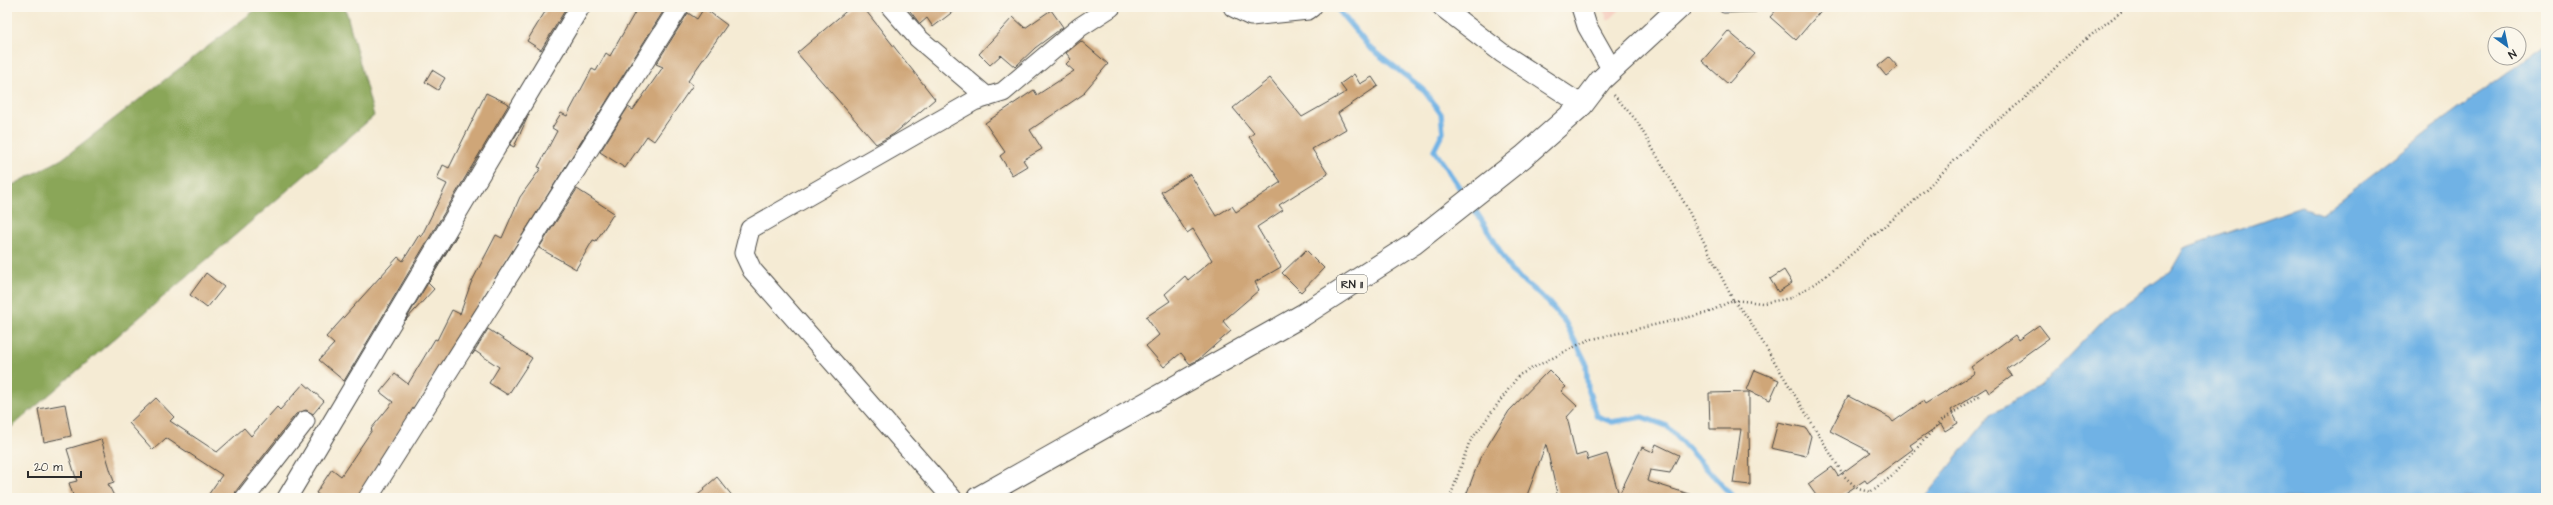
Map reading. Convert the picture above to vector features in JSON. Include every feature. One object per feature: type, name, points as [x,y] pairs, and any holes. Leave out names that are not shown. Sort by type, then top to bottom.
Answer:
[{"type":"main road","name":"RN 11","points":[[978,498],[1303,315],[1413,244],[1523,157],[1582,105],[1607,75],[1680,7]]},
{"type":"street","points":[[287,498],[580,7]]},
{"type":"street","points":[[368,498],[679,7]]},
{"type":"street","points":[[891,7],[918,38],[987,97]]},
{"type":"street","points":[[952,498],[752,270],[744,253],[750,229],[974,101],[1004,92],[1080,27],[1111,7]]},
{"type":"street","points":[[1233,7],[1251,16],[1310,9]]},
{"type":"street","points":[[1442,7],[1502,53],[1582,105]]},
{"type":"street","points":[[1581,7],[1607,75]]},
{"type":"street","points":[[245,498],[305,421]]},
{"type":"lane","points":[[1723,7],[1755,7]]},
{"type":"path","points":[[1450,498],[1469,443],[1519,375],[1588,340],[1707,313],[1733,300],[1763,303],[1792,298],[1822,279],[1912,203],[1982,133],[2023,100],[2076,47],[2127,7]]},
{"type":"path","points":[[1607,75],[1636,120],[1685,204],[1733,300],[1748,318],[1827,452],[1844,476],[1858,489],[1870,492],[1891,477],[1942,420],[1979,396]]},
{"type":"shaded area","points":[[1602,7],[1623,7],[1608,21]]},
{"type":"green space","points":[[259,7],[345,7],[374,116],[7,431],[7,188],[62,159]]},
{"type":"water","points":[[2546,45],[2546,498],[1923,498],[1992,414],[2040,386],[2106,317],[2171,271],[2184,248],[2301,207],[2321,214],[2414,142],[2517,66],[2527,66],[2527,59]]},
{"type":"building","points":[[548,7],[567,7],[541,50],[527,41]]},
{"type":"building","points":[[638,7],[666,7],[357,498],[323,498],[316,493],[332,469],[341,476],[372,430],[371,429],[393,402],[380,392],[395,374],[408,384],[435,339],[437,340],[452,310],[460,314],[471,283],[496,235],[502,238],[520,197],[541,168],[538,167],[557,131],[552,128],[561,113],[567,116],[592,69],[596,71],[606,53],[610,56]]},
{"type":"building","points":[[851,7],[863,7],[935,99],[894,134],[876,144],[797,53]]},
{"type":"building","points":[[907,7],[959,7],[933,27],[927,18],[920,24]]},
{"type":"building","points":[[1779,7],[1824,7],[1796,40],[1770,17]]},
{"type":"building","points":[[704,8],[727,25],[688,81],[693,85],[654,141],[647,136],[625,168],[600,152],[628,107],[633,110],[663,67],[656,64],[688,13],[697,19]]},
{"type":"building","points":[[1051,10],[1063,27],[1035,48],[1015,67],[1001,55],[990,65],[979,54],[1013,17],[1025,28]]},
{"type":"building","points":[[1728,31],[1755,54],[1728,84],[1702,61]]},
{"type":"building","points":[[1081,41],[1108,64],[1084,92],[1085,93],[1030,130],[1042,149],[1023,160],[1027,166],[1012,175],[1000,156],[1005,152],[985,123],[1034,90],[1037,95],[1074,71],[1066,64],[1071,59],[1066,53]]},
{"type":"building","points":[[1889,57],[1898,67],[1886,76],[1878,66]]},
{"type":"building","points":[[432,70],[445,78],[438,90],[425,82]]},
{"type":"building","points":[[1354,74],[1360,84],[1372,77],[1378,86],[1338,113],[1346,129],[1312,149],[1328,174],[1279,205],[1283,210],[1257,227],[1281,267],[1255,282],[1259,290],[1223,321],[1231,331],[1198,360],[1190,364],[1181,353],[1164,367],[1146,346],[1159,335],[1146,317],[1170,301],[1165,294],[1185,276],[1188,280],[1212,260],[1193,229],[1187,233],[1161,192],[1190,174],[1216,216],[1232,206],[1236,212],[1281,182],[1249,137],[1254,133],[1233,108],[1270,78],[1302,117],[1346,92],[1340,84]]},
{"type":"building","points":[[486,93],[509,104],[344,381],[319,360],[334,344],[326,337],[398,257],[403,261],[419,235],[421,237],[447,184],[437,179],[443,165],[449,168]]},
{"type":"building","points":[[529,114],[514,147],[510,145]]},
{"type":"building","points":[[577,189],[614,213],[596,241],[593,240],[576,269],[539,248]]},
{"type":"building","points":[[457,235],[428,283],[434,289],[405,321]]},
{"type":"building","points":[[1306,250],[1324,268],[1301,292],[1282,273]]},
{"type":"building","points":[[1784,270],[1792,283],[1778,292],[1770,279]]},
{"type":"building","points":[[206,273],[224,287],[207,308],[190,295]]},
{"type":"building","points":[[2039,325],[2049,338],[2006,369],[2012,376],[1989,393],[1986,388],[1951,410],[1958,423],[1945,431],[1941,424],[1910,445],[1913,449],[1867,483],[1865,480],[1838,498],[1818,498],[1808,484],[1832,467],[1838,476],[1871,452],[1830,431],[1848,396],[1890,418],[1893,422],[1923,401],[1925,404],[1975,373],[1971,367],[2015,335],[2018,340]]},
{"type":"building","points":[[488,329],[532,358],[508,395],[489,383],[499,367],[475,351],[472,355]]},
{"type":"building","points":[[1549,370],[1566,387],[1561,391],[1577,406],[1567,417],[1576,456],[1586,453],[1588,460],[1607,454],[1619,495],[1642,447],[1653,452],[1656,444],[1679,455],[1670,473],[1650,470],[1647,481],[1692,495],[1691,498],[1558,498],[1546,444],[1526,498],[1465,498],[1480,458],[1509,411]]},
{"type":"building","points":[[1755,370],[1779,380],[1770,400],[1747,390]]},
{"type":"building","points":[[304,383],[324,401],[313,414],[306,410],[296,414],[236,491],[234,498],[206,498],[222,475],[166,438],[153,450],[129,423],[156,398],[174,417],[170,421],[217,452],[244,428],[251,436],[277,407],[280,410]]},
{"type":"building","points":[[1749,392],[1750,485],[1733,483],[1741,429],[1710,429],[1709,393]]},
{"type":"building","points":[[65,404],[71,436],[44,442],[38,409]]},
{"type":"building","points":[[1778,422],[1806,428],[1811,436],[1806,456],[1771,448]]},
{"type":"building","points":[[101,439],[114,482],[108,484],[115,498],[74,498],[69,483],[77,481],[67,449]]},
{"type":"building","points":[[717,477],[734,498],[694,498],[704,490],[703,489]]},
{"type":"waterway","points":[[1336,7],[1369,47],[1423,89],[1441,114],[1443,132],[1434,150],[1465,196]]},
{"type":"waterway","points":[[1470,203],[1488,230],[1511,271],[1548,302],[1565,322],[1586,363],[1588,390],[1597,416],[1612,422],[1642,417],[1667,426],[1734,498]]}]
